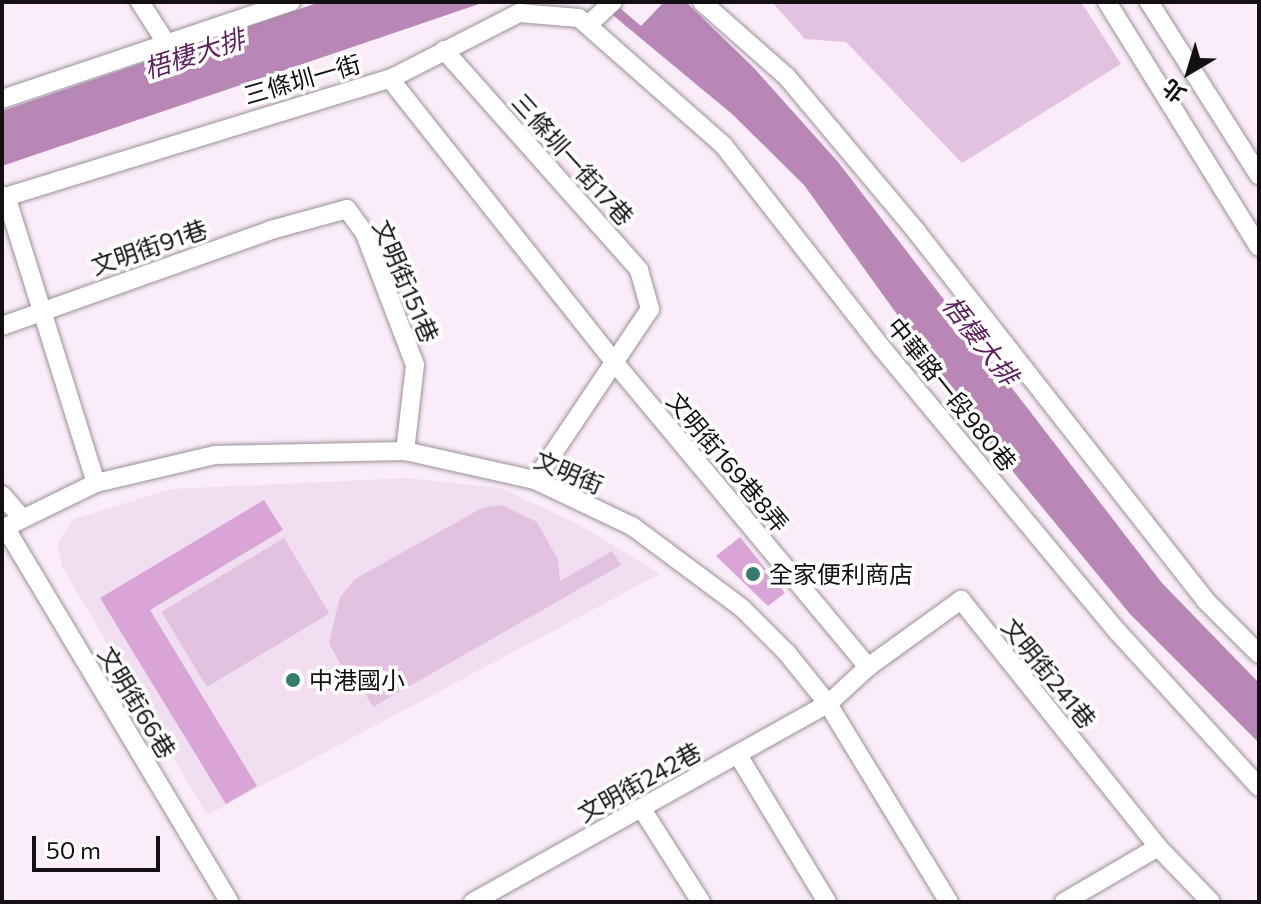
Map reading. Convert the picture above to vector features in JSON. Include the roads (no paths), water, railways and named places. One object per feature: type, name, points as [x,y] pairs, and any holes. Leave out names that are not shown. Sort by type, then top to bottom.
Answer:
[{"type":"street","points":[[140,2],[167,44]]},
{"type":"street","points":[[2,99],[291,2]]},
{"type":"street","points":[[588,25],[613,2]]},
{"type":"street","points":[[702,2],[787,77],[916,231],[1205,600],[1259,654]]},
{"type":"street","points":[[1107,2],[1259,247]]},
{"type":"street","points":[[1149,2],[1259,175]]},
{"type":"street","name":"三條圳一街","points":[[4,197],[390,79],[519,13],[552,12],[588,25],[604,38]]},
{"type":"street","name":"中華路一段980巷","points":[[604,38],[724,146],[881,347],[1117,631],[1259,787]]},
{"type":"street","name":"三條圳一街17巷","points":[[444,50],[639,270],[650,309],[614,362]]},
{"type":"street","name":"文明街169巷8弄","points":[[390,79],[614,362],[868,667]]},
{"type":"street","points":[[4,197],[43,310],[96,483]]},
{"type":"street","name":"文明街151巷","points":[[271,230],[347,209],[365,234],[415,365],[405,451]]},
{"type":"street","name":"文明街91巷","points":[[2,326],[271,230]]},
{"type":"street","points":[[535,480],[614,362]]},
{"type":"street","name":"文明街","points":[[9,525],[96,483],[214,455],[405,451],[535,480],[632,526],[742,608],[828,704],[949,902]]},
{"type":"street","name":"文明街66巷","points":[[2,495],[9,525],[229,902]]},
{"type":"street","name":"文明街241巷","points":[[828,704],[868,667],[961,600],[1158,847],[1211,902]]},
{"type":"street","name":"文明街242巷","points":[[473,902],[828,704]]},
{"type":"street","points":[[738,755],[827,902]]},
{"type":"street","points":[[642,809],[701,902]]},
{"type":"street","points":[[1064,902],[1158,847]]},
{"type":"water","name":"梧棲大排","points":[[320,2],[485,2],[2,166],[2,111]]},
{"type":"water","points":[[597,2],[686,2],[754,68],[838,162],[1162,583],[1259,683],[1259,743],[1130,614],[991,445],[804,185],[732,114]]},
{"type":"place","name":"全家便利商店","points":[[753,574]]},
{"type":"place","name":"中港國小","points":[[293,680]]}]
